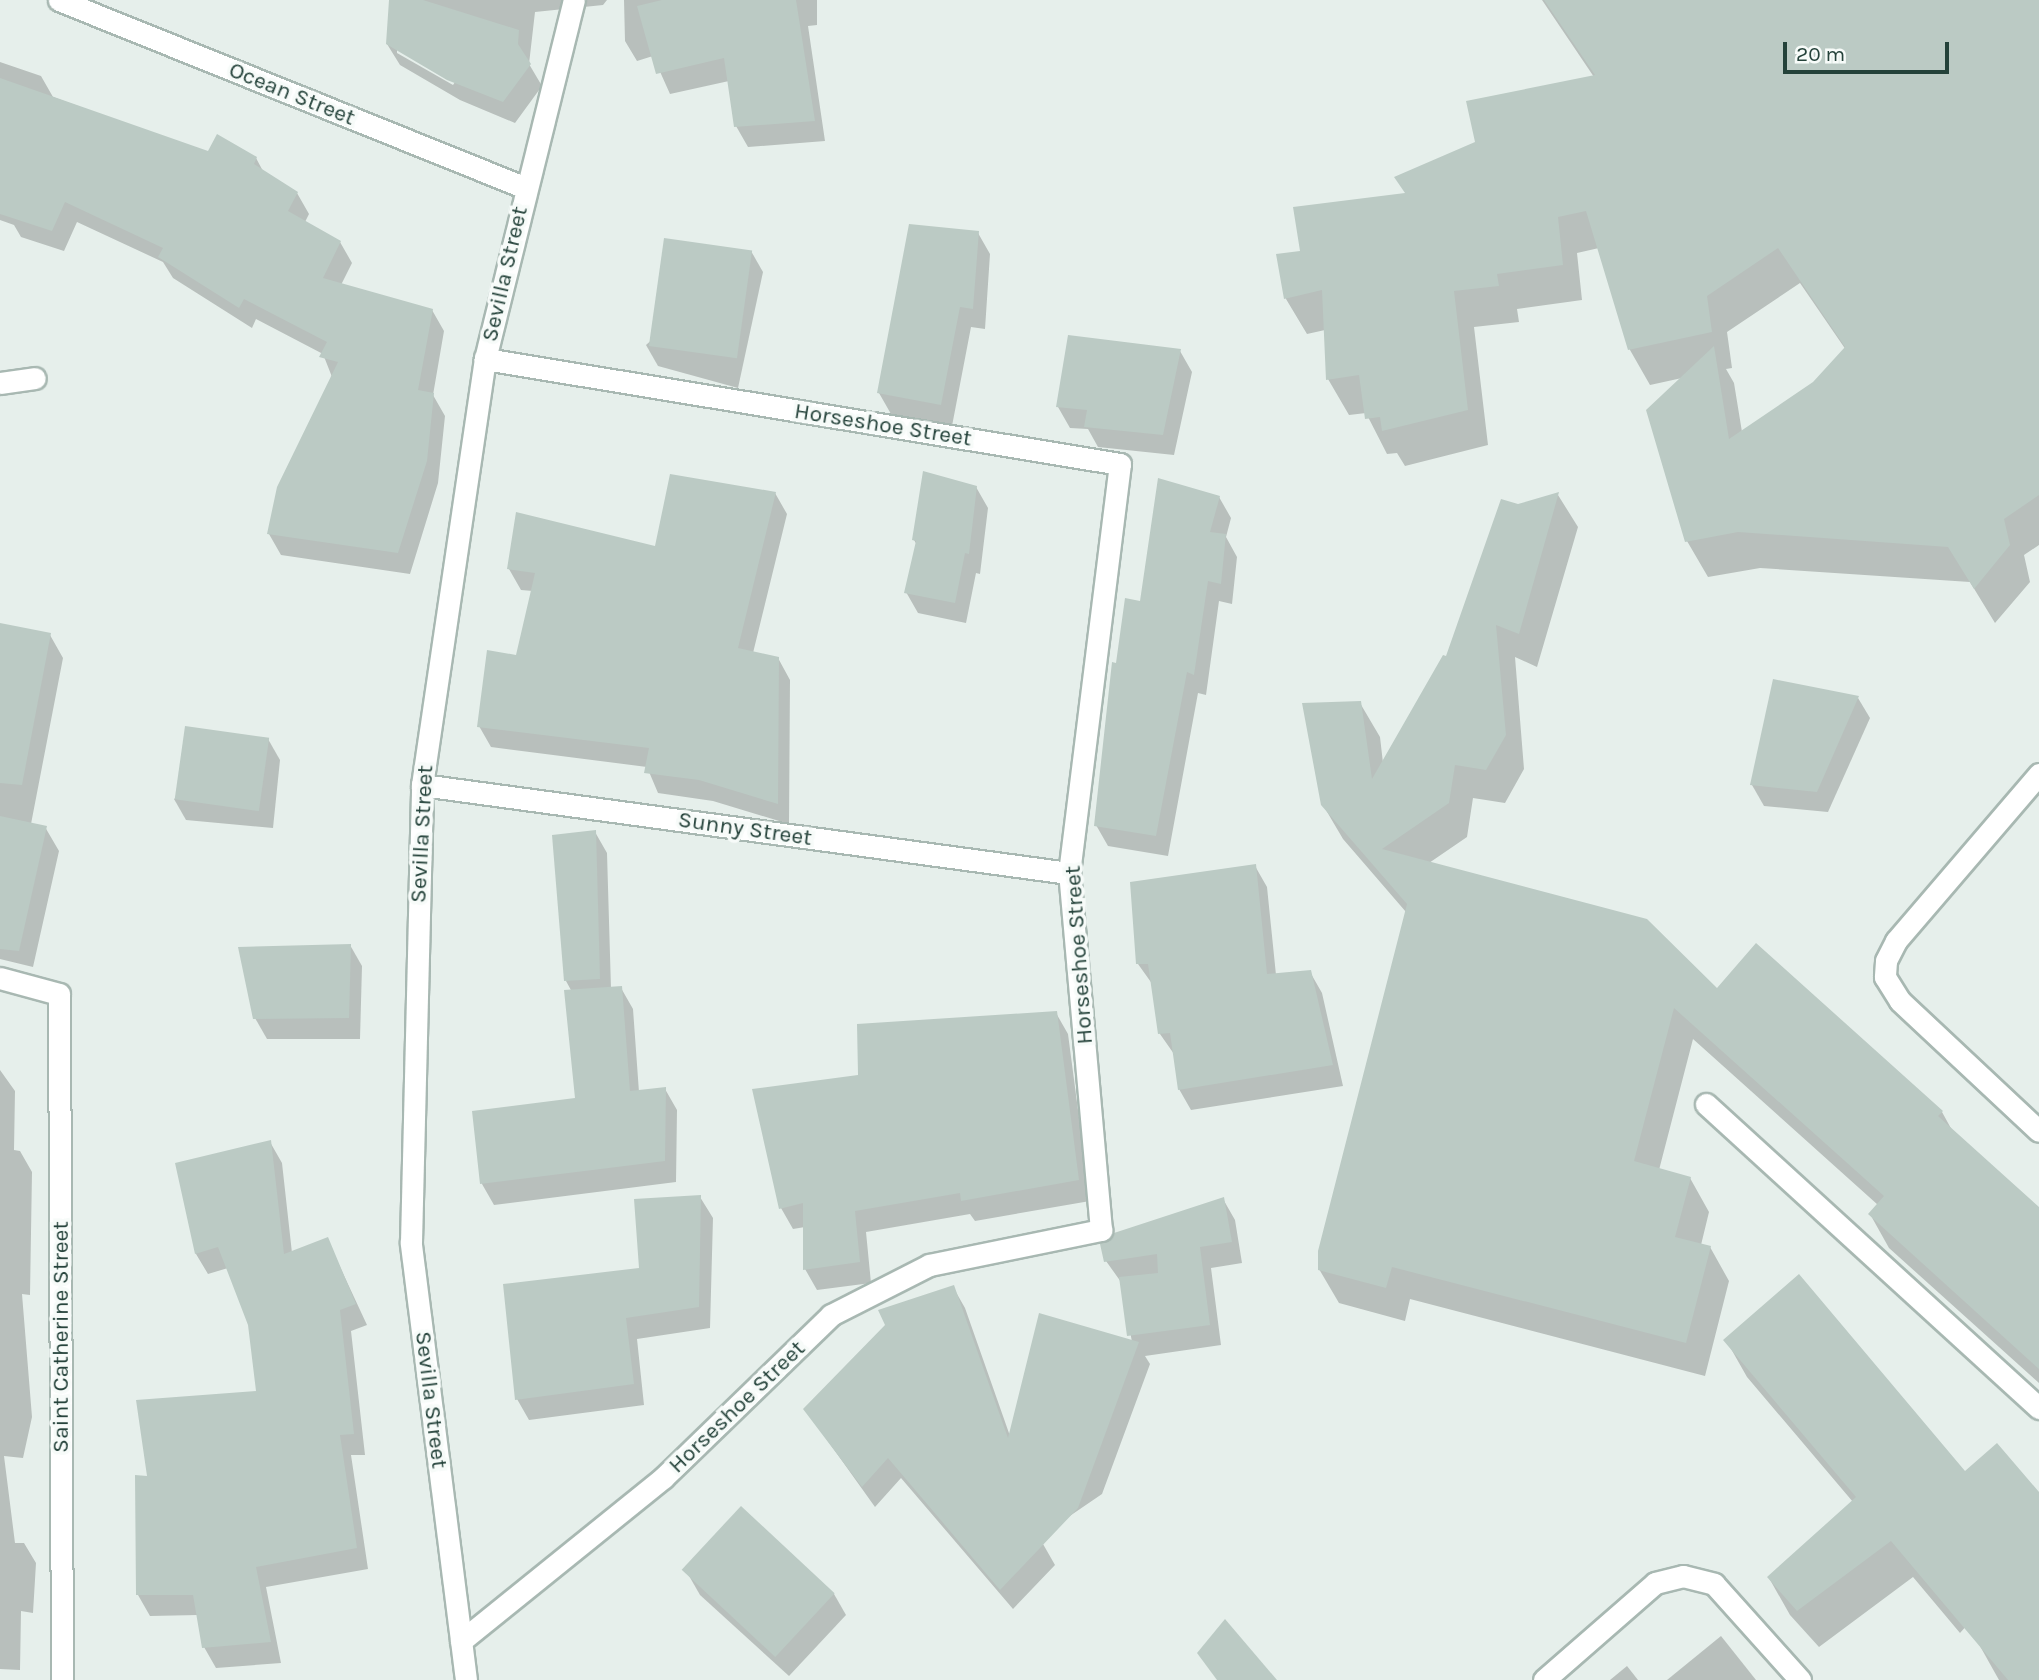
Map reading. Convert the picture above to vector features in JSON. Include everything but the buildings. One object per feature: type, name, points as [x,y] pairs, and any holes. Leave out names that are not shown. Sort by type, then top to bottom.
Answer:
[{"type":"street","name":"Ocean Street","points":[[59,0],[526,188]]},
{"type":"street","name":"Sevilla Street","points":[[466,1680],[411,1242],[422,785],[485,359],[573,0]]},
{"type":"street","name":"Horseshoe Street","points":[[461,1641],[663,1478],[831,1315],[929,1265],[1101,1230],[1069,873],[1120,464],[485,359]]},
{"type":"street","points":[[0,383],[36,378]]},
{"type":"street","points":[[2039,774],[1896,941],[1886,961],[1885,977],[1900,1001],[2039,1131]]},
{"type":"street","name":"Sunny Street","points":[[422,785],[1069,873]]},
{"type":"street","name":"Saint Catherine Street","points":[[0,978],[59,994],[62,1680]]},
{"type":"street","points":[[1706,1104],[2039,1408]]},
{"type":"street","points":[[1544,1680],[1655,1583],[1683,1576],[1714,1584],[1800,1680]]}]
